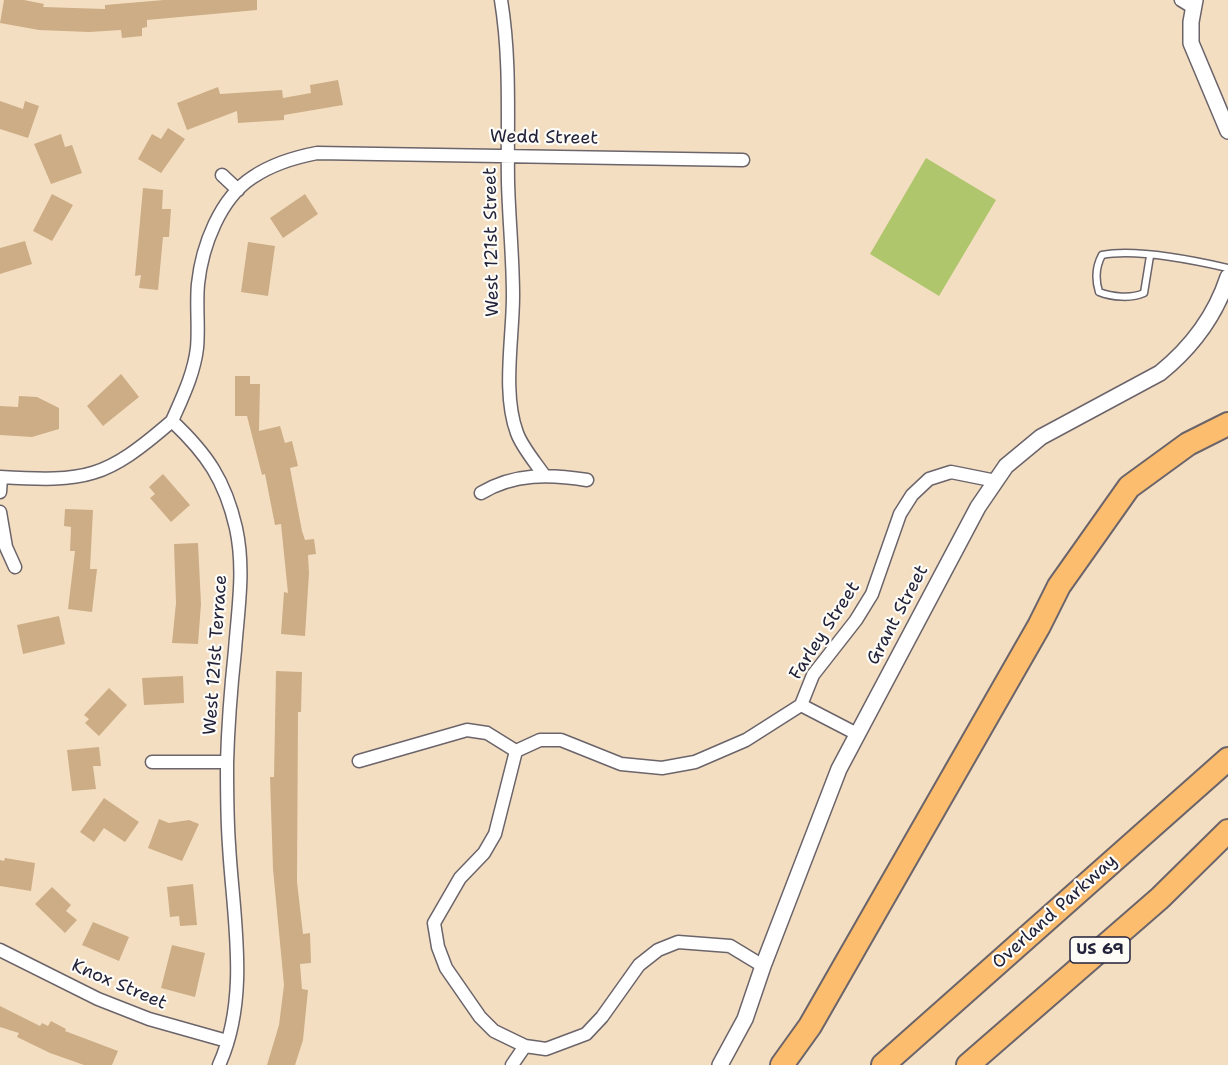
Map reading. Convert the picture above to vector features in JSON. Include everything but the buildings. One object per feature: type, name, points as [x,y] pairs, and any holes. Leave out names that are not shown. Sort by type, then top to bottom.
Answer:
[{"type":"highway","points":[[782,1065],[810,1026],[1039,626],[1059,586],[1079,555],[1129,487],[1188,444],[1228,424]]},
{"type":"highway","name":"Overland Parkway","points":[[883,1065],[1227,760]]},
{"type":"highway","name":"US 69","points":[[968,1065],[1160,898],[1228,831]]},
{"type":"street","name":"West 121st Street","points":[[501,0],[507,39],[513,298],[510,356],[512,404],[517,434],[544,475]]},
{"type":"street","points":[[1193,2],[1191,43],[1228,131]]},
{"type":"street","name":"Wedd Street","points":[[238,190],[252,177],[278,165],[317,153],[743,160]]},
{"type":"street","points":[[0,492],[0,477],[61,479],[101,472],[140,449],[172,421],[189,380],[196,349],[198,284],[203,256],[223,208],[238,190],[222,175]]},
{"type":"street","name":"Grant Street","points":[[720,1065],[745,1019],[763,966],[839,769],[968,526],[996,481],[1017,455],[1041,437],[1160,373],[1176,360],[1204,329],[1228,277]]},
{"type":"street","name":"West 121st Terrace","points":[[172,421],[201,448],[213,467],[228,498],[236,529],[240,559],[240,599],[227,762],[228,844],[235,913],[237,986],[233,1022],[219,1065]]},
{"type":"street","name":"Farley Street","points":[[516,750],[540,740],[561,740],[621,764],[645,767],[677,766],[695,762],[738,744],[801,705],[813,675],[856,620],[872,594],[900,514],[912,495],[929,479],[951,472],[996,481]]},
{"type":"street","points":[[481,493],[495,484],[544,475],[587,480]]},
{"type":"street","points":[[0,512],[6,547],[15,567]]},
{"type":"street","name":"Farley Street","points":[[801,705],[857,734]]},
{"type":"street","points":[[359,760],[467,730],[487,733],[516,750],[495,834],[484,853],[460,878],[434,924],[438,947],[446,968],[480,1017],[495,1031],[525,1046],[546,1048],[585,1034],[602,1017],[639,965],[658,950],[678,942],[730,946],[763,966]]},
{"type":"street","name":"West 121st Terrace","points":[[152,762],[227,762]]},
{"type":"street","name":"Knox Street","points":[[0,950],[98,999],[149,1019],[227,1041]]},
{"type":"street","points":[[512,1065],[525,1046]]},
{"type":"lane","points":[[1150,256],[1144,293],[1127,296],[1099,292],[1096,284],[1098,263],[1102,255],[1150,256],[1176,258],[1228,268]]},
{"type":"green space","points":[[926,158],[996,200],[939,296],[870,254]]}]
